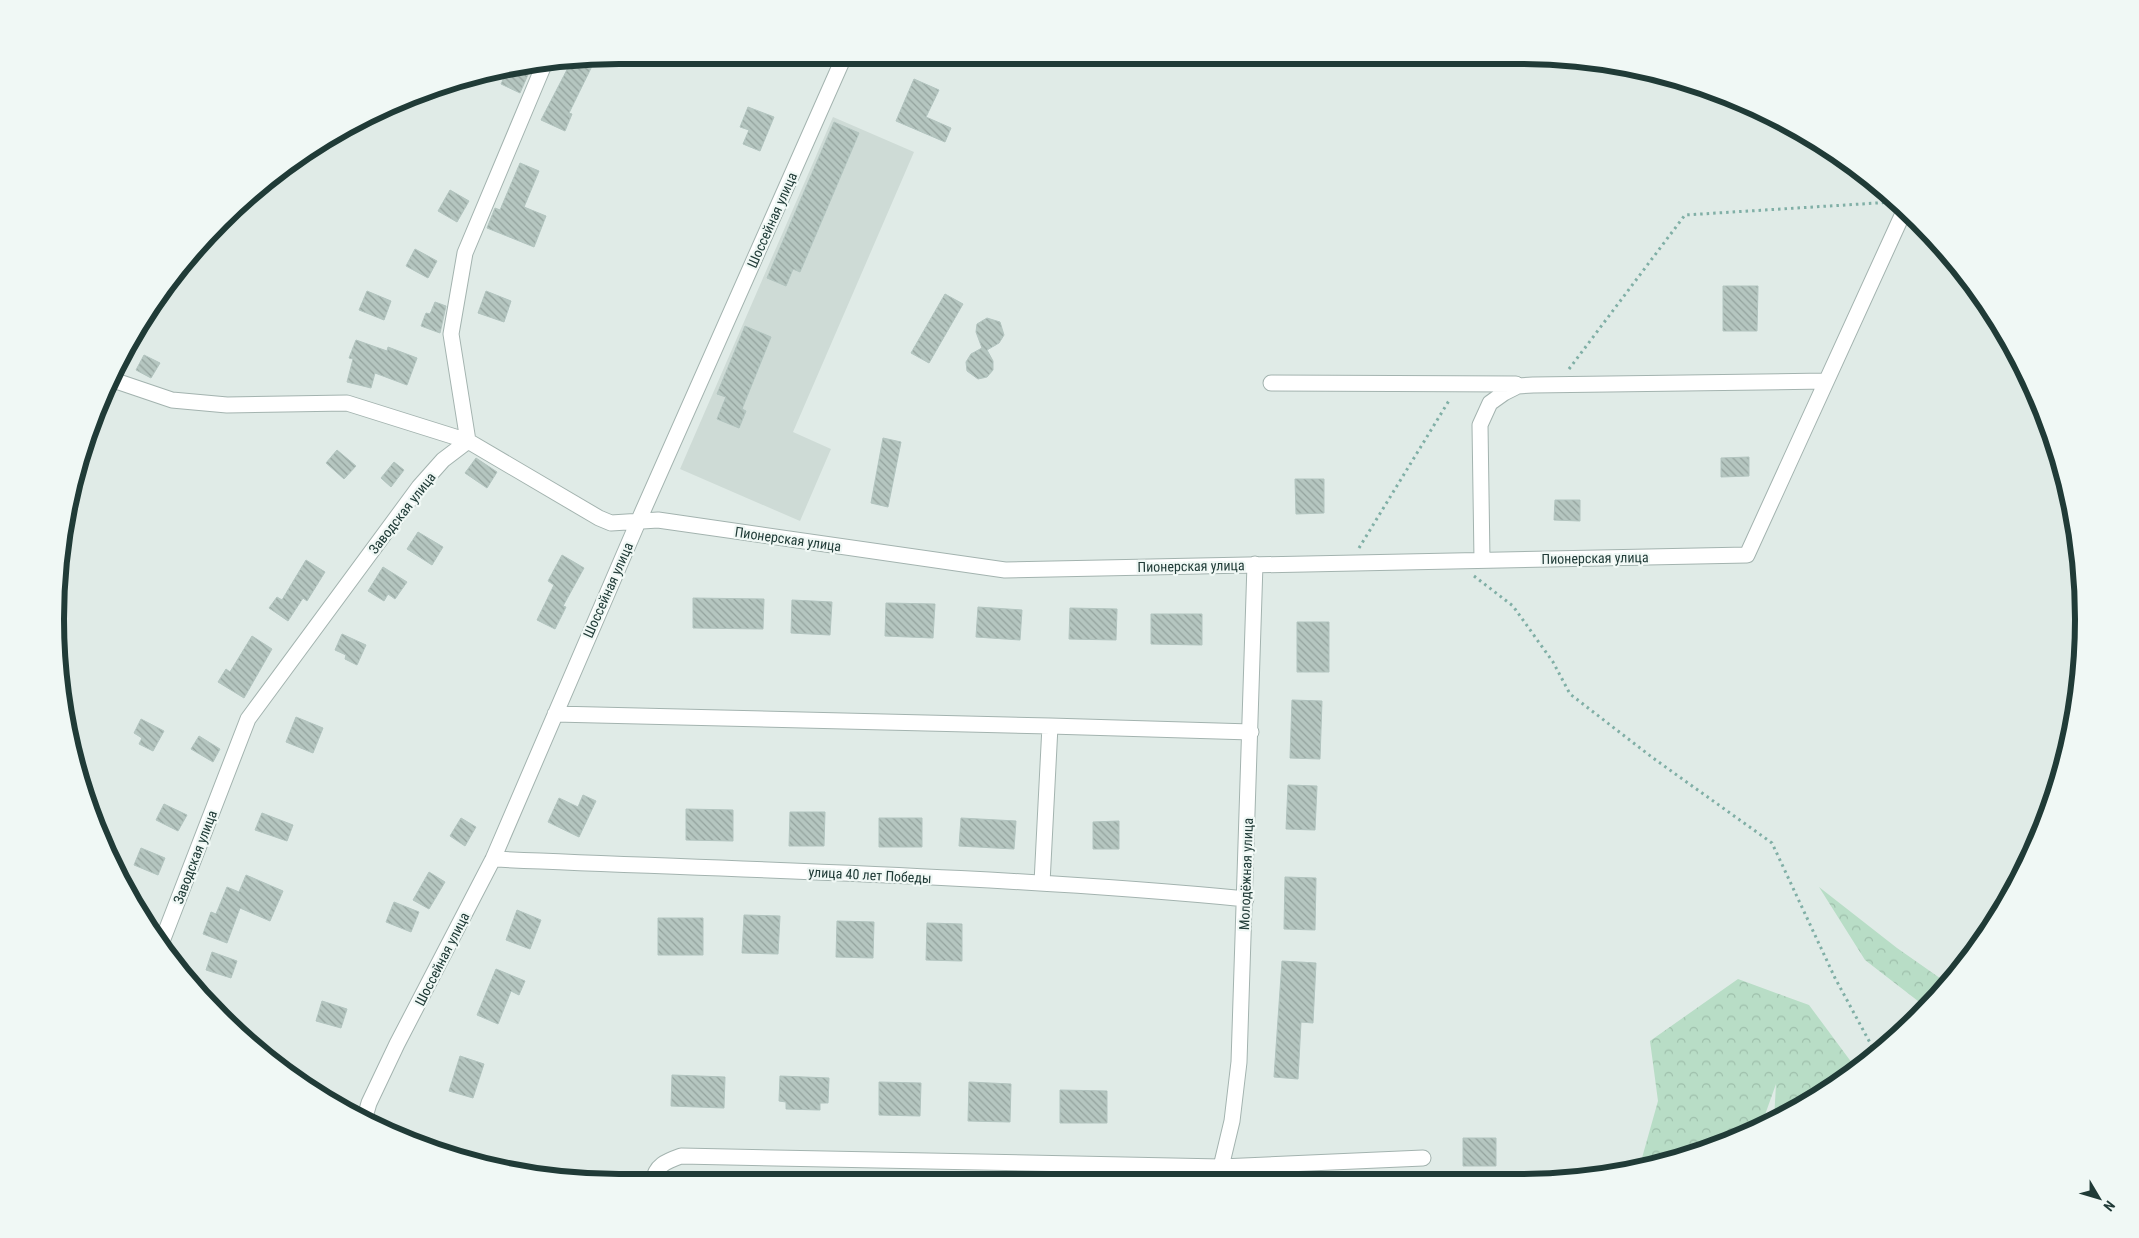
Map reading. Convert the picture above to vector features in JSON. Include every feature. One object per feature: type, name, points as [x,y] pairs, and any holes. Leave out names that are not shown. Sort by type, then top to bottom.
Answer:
[{"type":"street","name":"Шоссейная улица","points":[[366,1113],[369,1103],[397,1044],[493,859],[638,522],[841,64]]},
{"type":"street","points":[[468,441],[450,334],[464,253],[542,70]]},
{"type":"street","points":[[1271,382],[1557,384],[1826,381],[1902,216]]},
{"type":"street","name":"Пионерская улица","points":[[118,381],[172,400],[226,405],[346,404],[468,441],[599,518],[611,523],[658,520],[1004,570],[1747,554],[1826,381]]},
{"type":"street","points":[[1482,560],[1480,425],[1490,403],[1518,386],[1533,384]]},
{"type":"street","name":"Заводская улица","points":[[164,938],[248,719],[419,487],[443,460],[468,441]]},
{"type":"street","name":"Молодёжная улица","points":[[1221,1174],[1232,1120],[1239,1062],[1246,899],[1255,564]]},
{"type":"street","points":[[555,714],[1250,732]]},
{"type":"street","points":[[1042,883],[1050,726]]},
{"type":"street","name":"улица 40 лет Победы","points":[[493,859],[1042,883],[1246,899]]},
{"type":"street","points":[[656,1174],[663,1162],[681,1156],[1221,1174],[1423,1158]]},
{"type":"path","points":[[1557,384],[1685,215],[1887,203]]},
{"type":"path","points":[[1350,563],[1459,384]]},
{"type":"path","points":[[1453,560],[1513,606],[1553,662],[1570,694],[1653,758],[1772,843],[1836,978],[1872,1048]]},
{"type":"shaded area","points":[[833,117],[914,152],[793,432],[831,449],[800,521],[680,469]]},
{"type":"green space","points":[[1819,887],[1897,948],[1942,979],[1921,1003],[1865,960]]},
{"type":"green space","points":[[1738,979],[1809,1005],[1853,1064],[1798,1100],[1774,1113],[1776,1084],[1764,1118],[1698,1145],[1641,1161],[1658,1101],[1650,1041]]},
{"type":"building","points":[[593,65],[569,113],[572,114],[565,131],[541,120],[569,67]]},
{"type":"building","points":[[529,71],[520,93],[501,84],[505,76]]},
{"type":"building","points":[[914,79],[939,90],[926,117],[951,128],[945,142],[896,121]]},
{"type":"building","points":[[748,107],[774,117],[760,151],[743,144],[749,130],[740,127]]},
{"type":"building","points":[[834,122],[859,133],[800,272],[793,269],[786,286],[767,278]]},
{"type":"building","points":[[520,163],[539,171],[524,207],[546,216],[534,247],[487,228],[495,208],[500,210]]},
{"type":"building","points":[[450,190],[469,201],[457,222],[438,211]]},
{"type":"building","points":[[415,249],[437,261],[428,278],[406,266]]},
{"type":"building","points":[[1723,286],[1758,286],[1757,331],[1723,331]]},
{"type":"building","points":[[367,291],[391,301],[384,320],[359,310]]},
{"type":"building","points":[[486,291],[511,301],[504,322],[478,313]]},
{"type":"building","points":[[945,294],[963,304],[929,363],[911,353]]},
{"type":"building","points":[[435,302],[446,306],[440,333],[421,326],[426,313],[430,314]]},
{"type":"building","points":[[987,318],[1000,322],[1004,335],[999,343],[987,350],[993,361],[993,370],[987,377],[978,379],[967,371],[966,362],[971,354],[982,348],[976,332],[977,324]]},
{"type":"building","points":[[745,326],[771,337],[742,409],[746,411],[739,428],[717,419],[726,397],[717,394]]},
{"type":"building","points":[[356,340],[387,351],[388,347],[417,358],[407,385],[375,373],[371,388],[347,382],[353,359],[349,358]]},
{"type":"building","points":[[144,355],[160,363],[151,378],[136,370]]},
{"type":"building","points":[[883,438],[901,442],[888,507],[871,503]]},
{"type":"building","points":[[337,450],[356,466],[344,479],[326,463]]},
{"type":"building","points":[[1749,457],[1749,476],[1721,477],[1721,458]]},
{"type":"building","points":[[476,458],[497,472],[487,488],[465,473]]},
{"type":"building","points":[[394,462],[404,470],[391,487],[381,478]]},
{"type":"building","points":[[1295,479],[1324,479],[1324,513],[1296,514]]},
{"type":"building","points":[[1555,500],[1580,500],[1580,521],[1554,520]]},
{"type":"building","points":[[418,532],[443,547],[432,565],[407,549]]},
{"type":"building","points":[[562,555],[584,568],[563,606],[566,607],[555,629],[537,620],[554,585],[548,581]]},
{"type":"building","points":[[306,560],[325,572],[307,601],[303,598],[288,621],[269,608],[277,597],[282,600]]},
{"type":"building","points":[[383,567],[407,582],[395,599],[388,594],[384,601],[368,591]]},
{"type":"building","points":[[693,598],[764,599],[763,629],[693,628]]},
{"type":"building","points":[[792,600],[832,602],[830,635],[791,633]]},
{"type":"building","points":[[886,603],[935,604],[933,638],[885,636]]},
{"type":"building","points":[[978,607],[1022,610],[1020,640],[976,637]]},
{"type":"building","points":[[1070,608],[1117,609],[1116,640],[1069,639]]},
{"type":"building","points":[[1151,614],[1202,614],[1202,645],[1151,644]]},
{"type":"building","points":[[1297,622],[1329,622],[1329,672],[1297,672]]},
{"type":"building","points":[[342,634],[366,645],[357,665],[345,659],[346,655],[335,650]]},
{"type":"building","points":[[252,636],[272,649],[244,698],[218,682],[226,669],[230,672]]},
{"type":"building","points":[[1292,700],[1322,701],[1320,759],[1290,758]]},
{"type":"building","points":[[296,717],[323,728],[313,753],[286,742]]},
{"type":"building","points":[[141,719],[164,731],[153,751],[139,744],[142,738],[134,733]]},
{"type":"building","points":[[199,736],[220,749],[213,762],[191,749]]},
{"type":"building","points":[[1288,785],[1317,786],[1315,830],[1286,829]]},
{"type":"building","points":[[583,795],[596,801],[579,837],[548,822],[559,798],[578,807]]},
{"type":"building","points":[[164,804],[187,815],[178,831],[156,820]]},
{"type":"building","points":[[686,809],[733,810],[733,841],[686,840]]},
{"type":"building","points":[[790,812],[825,812],[824,846],[789,846]]},
{"type":"building","points":[[262,813],[293,825],[287,841],[255,830]]},
{"type":"building","points":[[461,818],[476,827],[465,846],[450,836]]},
{"type":"building","points":[[879,818],[922,818],[922,847],[879,847]]},
{"type":"building","points":[[961,818],[1016,821],[1014,849],[959,846]]},
{"type":"building","points":[[1119,821],[1119,849],[1093,849],[1093,822]]},
{"type":"building","points":[[141,848],[165,858],[158,875],[134,865]]},
{"type":"building","points":[[429,872],[445,882],[429,909],[413,900]]},
{"type":"building","points":[[246,875],[283,891],[270,921],[240,908],[227,943],[203,934],[211,912],[216,914],[227,887],[239,892]]},
{"type":"building","points":[[1285,877],[1316,878],[1315,930],[1284,929]]},
{"type":"building","points":[[394,902],[419,912],[411,932],[386,922]]},
{"type":"building","points":[[517,910],[541,920],[530,949],[506,940]]},
{"type":"building","points":[[744,915],[780,916],[778,954],[742,953]]},
{"type":"building","points":[[658,918],[703,918],[703,955],[658,955]]},
{"type":"building","points":[[837,921],[874,922],[873,958],[836,957]]},
{"type":"building","points":[[927,923],[962,924],[962,961],[926,960]]},
{"type":"building","points":[[212,952],[237,961],[231,978],[206,970]]},
{"type":"building","points":[[1282,961],[1316,963],[1313,1023],[1301,1022],[1298,1079],[1274,1077]]},
{"type":"building","points":[[496,969],[525,981],[519,995],[511,991],[498,1024],[477,1015]]},
{"type":"building","points":[[322,1001],[347,1009],[341,1028],[316,1021]]},
{"type":"building","points":[[460,1056],[484,1064],[473,1098],[449,1091]]},
{"type":"building","points":[[672,1075],[725,1077],[724,1108],[671,1106]]},
{"type":"building","points":[[780,1076],[829,1078],[828,1103],[820,1103],[820,1110],[786,1109],[786,1102],[779,1101]]},
{"type":"building","points":[[879,1082],[921,1083],[920,1116],[879,1115]]},
{"type":"building","points":[[969,1082],[1011,1084],[1010,1122],[968,1121]]},
{"type":"building","points":[[1060,1090],[1107,1091],[1107,1123],[1060,1123]]},
{"type":"building","points":[[1463,1138],[1496,1138],[1496,1166],[1463,1166]]}]
